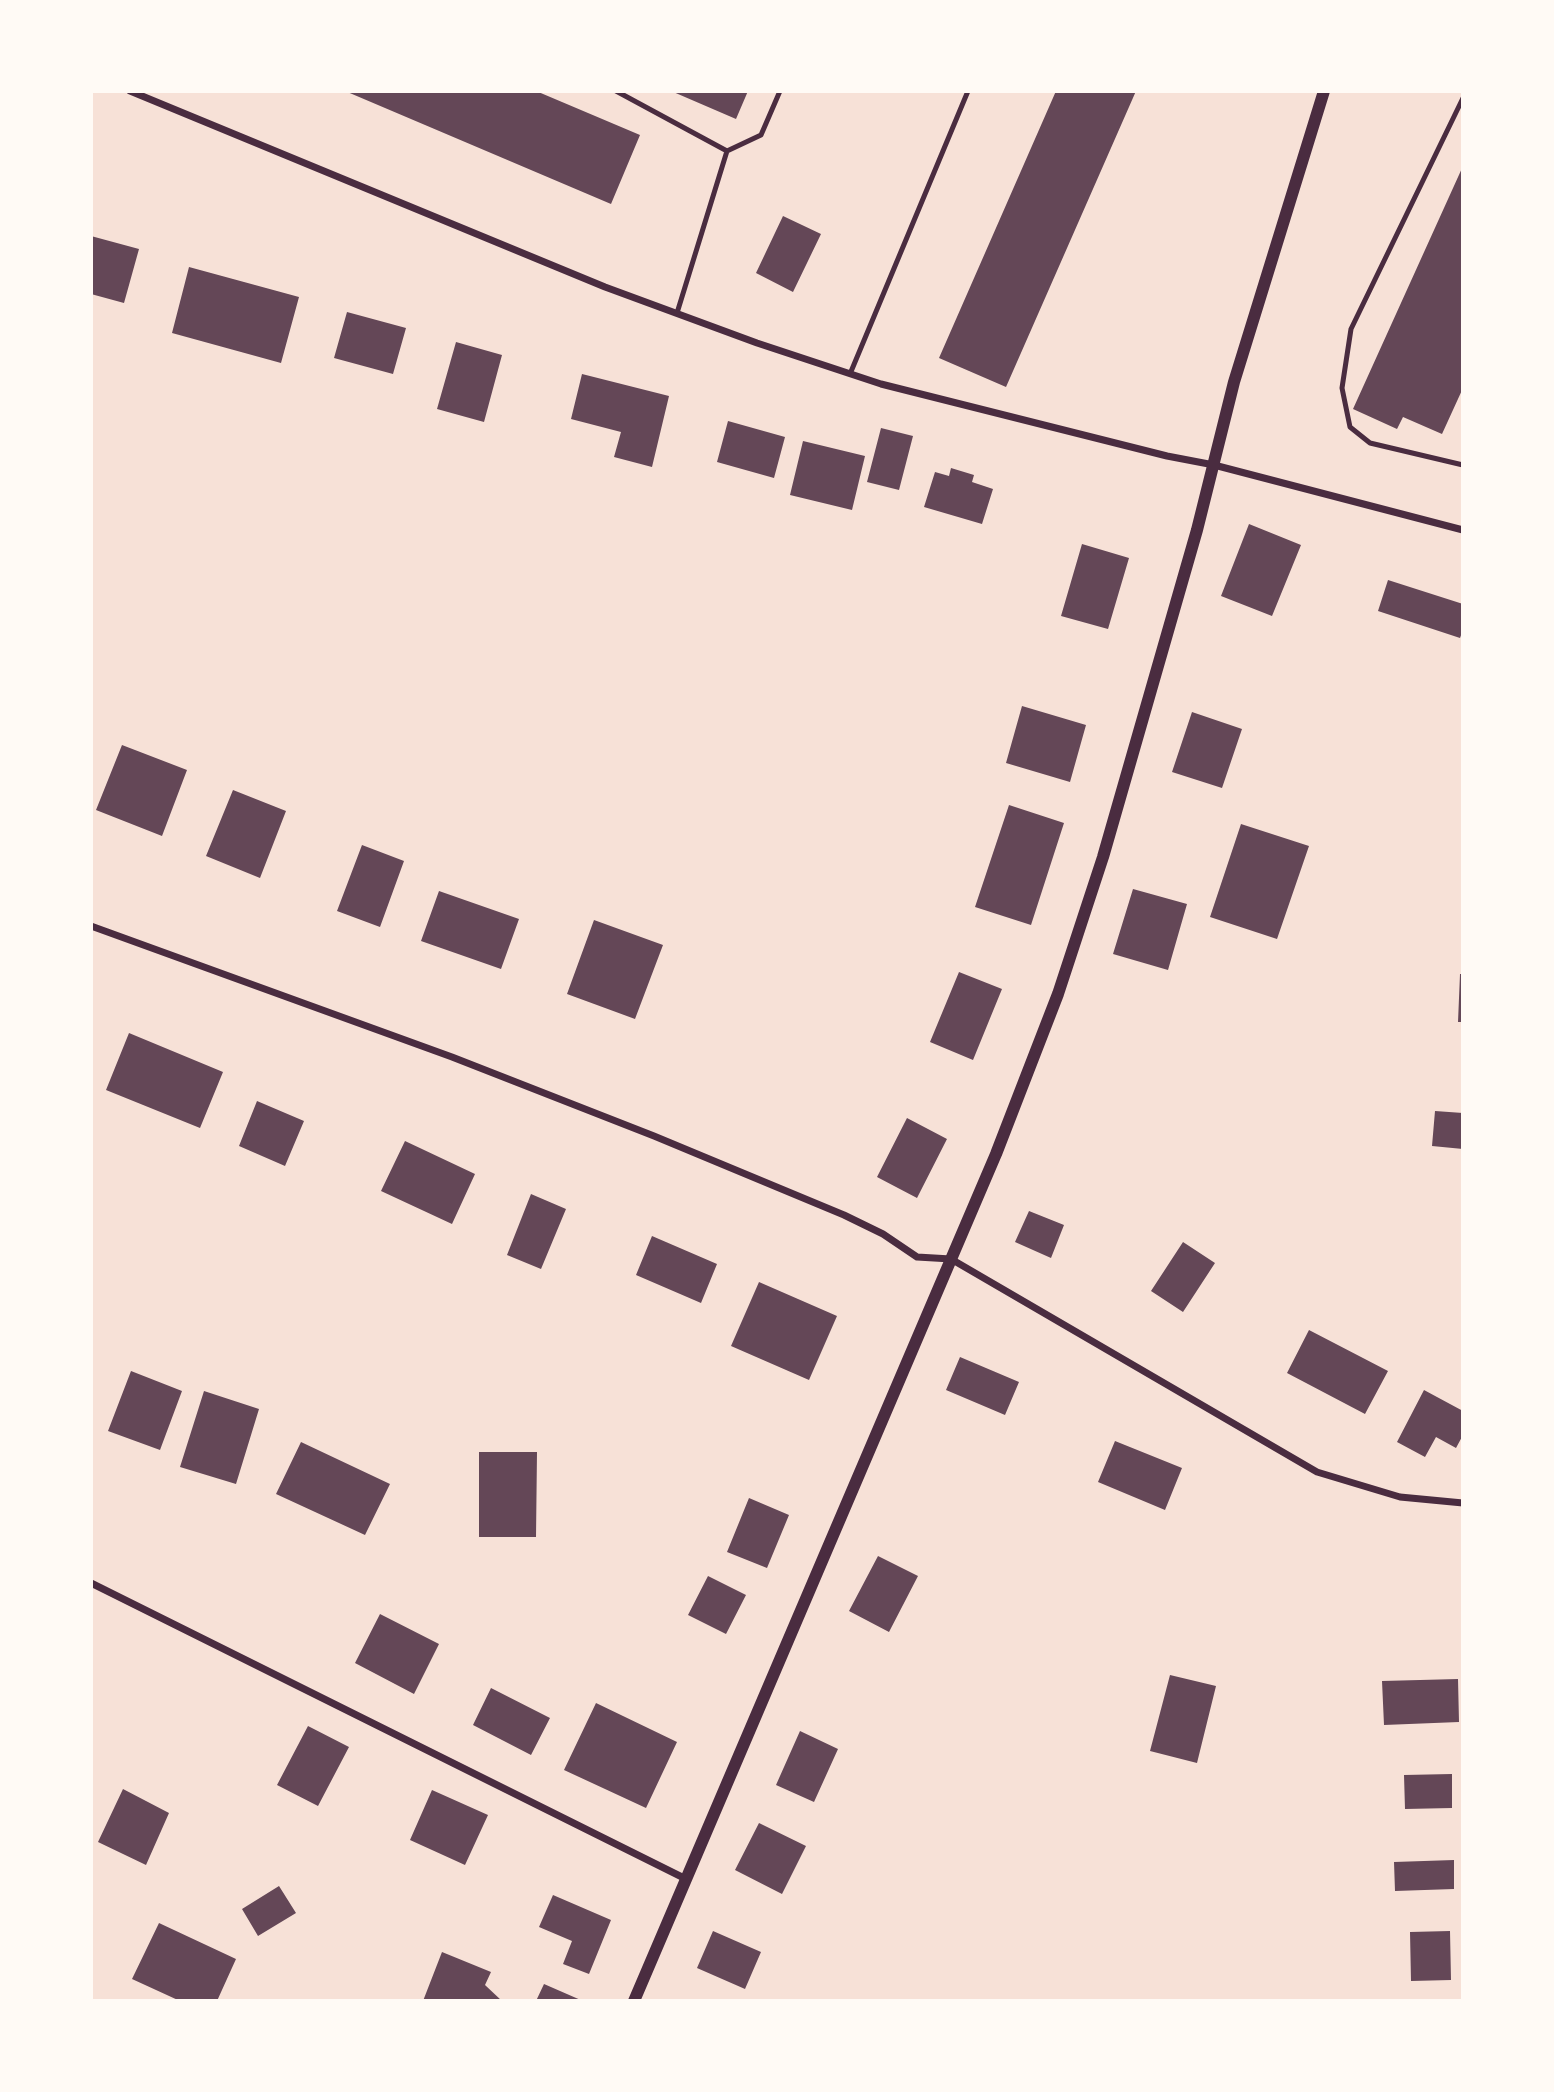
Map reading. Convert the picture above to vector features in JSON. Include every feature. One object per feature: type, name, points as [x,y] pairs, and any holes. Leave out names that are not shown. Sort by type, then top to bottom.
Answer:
[{"type":"street","points":[[130,91],[605,287],[850,374],[1463,530]]},
{"type":"street","points":[[634,2001],[996,1154],[1062,982],[1107,844],[1214,465],[1234,382],[1324,91]]},
{"type":"street","points":[[91,926],[452,1057],[653,1136],[844,1215],[883,1234],[917,1257],[951,1259],[1317,1472],[1400,1497],[1463,1503]]},
{"type":"street","points":[[91,1583],[686,1879]]},
{"type":"lane","points":[[617,91],[626,93],[727,151]]},
{"type":"lane","points":[[677,313],[727,151],[761,135],[780,91]]},
{"type":"lane","points":[[850,374],[968,91]]},
{"type":"lane","points":[[1463,98],[1351,329],[1342,388],[1350,428],[1370,443],[1463,465]]},
{"type":"building","points":[[345,91],[536,91],[640,135],[611,204]]},
{"type":"building","points":[[671,91],[748,91],[736,119]]},
{"type":"building","points":[[1056,91],[1136,91],[1006,387],[939,358]]},
{"type":"building","points":[[1463,166],[1463,388],[1442,434],[1403,417],[1397,429],[1353,409]]},
{"type":"building","points":[[783,216],[821,234],[793,292],[756,273]]},
{"type":"building","points":[[91,236],[139,249],[124,303],[91,294]]},
{"type":"building","points":[[189,267],[299,297],[281,363],[172,333]]},
{"type":"building","points":[[347,312],[406,328],[393,374],[334,358]]},
{"type":"building","points":[[456,342],[502,355],[484,422],[437,409]]},
{"type":"building","points":[[582,374],[669,396],[652,467],[614,457],[621,432],[571,419]]},
{"type":"building","points":[[728,421],[785,437],[774,478],[717,462]]},
{"type":"building","points":[[881,428],[913,436],[899,490],[867,482]]},
{"type":"building","points":[[803,441],[865,456],[852,510],[790,495]]},
{"type":"building","points":[[951,468],[974,475],[972,482],[993,489],[982,524],[924,507],[935,472],[949,476]]},
{"type":"building","points":[[1249,524],[1301,545],[1272,616],[1221,596]]},
{"type":"building","points":[[1082,544],[1129,558],[1108,629],[1061,616]]},
{"type":"building","points":[[1388,580],[1463,604],[1463,630],[1460,638],[1378,611]]},
{"type":"building","points":[[1022,706],[1086,725],[1070,782],[1006,763]]},
{"type":"building","points":[[1192,712],[1242,729],[1222,788],[1172,772]]},
{"type":"building","points":[[122,745],[187,770],[162,836],[96,810]]},
{"type":"building","points":[[233,790],[286,811],[260,878],[206,856]]},
{"type":"building","points":[[1009,805],[1064,823],[1031,925],[975,907]]},
{"type":"building","points":[[1241,824],[1309,846],[1277,939],[1210,917]]},
{"type":"building","points":[[362,845],[404,861],[380,927],[337,911]]},
{"type":"building","points":[[1133,889],[1187,904],[1168,970],[1113,954]]},
{"type":"building","points":[[439,891],[519,919],[501,969],[421,941]]},
{"type":"building","points":[[594,920],[663,945],[635,1019],[567,994]]},
{"type":"building","points":[[959,972],[1002,989],[973,1060],[930,1042]]},
{"type":"building","points":[[1460,974],[1463,974],[1463,1022],[1458,1022]]},
{"type":"building","points":[[129,1033],[223,1072],[200,1128],[106,1090]]},
{"type":"building","points":[[257,1101],[304,1121],[285,1166],[239,1146]]},
{"type":"building","points":[[1435,1111],[1463,1113],[1463,1149],[1432,1146]]},
{"type":"building","points":[[907,1118],[947,1139],[917,1198],[877,1177]]},
{"type":"building","points":[[405,1141],[475,1174],[452,1224],[381,1191]]},
{"type":"building","points":[[531,1194],[566,1209],[541,1269],[507,1255]]},
{"type":"building","points":[[1029,1211],[1064,1225],[1051,1258],[1015,1242]]},
{"type":"building","points":[[652,1236],[717,1264],[701,1303],[636,1275]]},
{"type":"building","points":[[1183,1242],[1215,1263],[1183,1312],[1151,1291]]},
{"type":"building","points":[[759,1282],[837,1316],[809,1380],[731,1346]]},
{"type":"building","points":[[1309,1330],[1388,1371],[1365,1414],[1287,1373]]},
{"type":"building","points":[[960,1357],[1019,1382],[1005,1415],[946,1390]]},
{"type":"building","points":[[131,1371],[182,1391],[160,1450],[108,1431]]},
{"type":"building","points":[[1424,1390],[1463,1411],[1463,1435],[1456,1448],[1436,1437],[1425,1457],[1397,1442]]},
{"type":"building","points":[[204,1391],[259,1409],[236,1484],[180,1467]]},
{"type":"building","points":[[1115,1441],[1182,1468],[1165,1510],[1098,1482]]},
{"type":"building","points":[[301,1442],[390,1484],[365,1535],[276,1494]]},
{"type":"building","points":[[479,1452],[537,1452],[536,1537],[479,1537]]},
{"type":"building","points":[[749,1498],[789,1515],[767,1568],[727,1552]]},
{"type":"building","points":[[878,1556],[918,1576],[889,1632],[849,1611]]},
{"type":"building","points":[[708,1576],[746,1595],[726,1634],[688,1615]]},
{"type":"building","points":[[380,1614],[439,1644],[414,1694],[355,1663]]},
{"type":"building","points":[[1170,1675],[1216,1686],[1197,1763],[1150,1751]]},
{"type":"building","points":[[1458,1679],[1459,1722],[1384,1725],[1382,1681]]},
{"type":"building","points":[[491,1688],[550,1718],[531,1755],[473,1725]]},
{"type":"building","points":[[596,1703],[677,1742],[646,1808],[564,1770]]},
{"type":"building","points":[[308,1726],[349,1747],[318,1806],[277,1785]]},
{"type":"building","points":[[800,1731],[838,1749],[814,1802],[776,1785]]},
{"type":"building","points":[[1452,1774],[1452,1808],[1405,1809],[1404,1775]]},
{"type":"building","points":[[123,1789],[169,1813],[146,1865],[98,1842]]},
{"type":"building","points":[[432,1790],[488,1815],[465,1865],[410,1840]]},
{"type":"building","points":[[759,1823],[806,1846],[782,1894],[735,1870]]},
{"type":"building","points":[[1454,1860],[1454,1889],[1395,1891],[1394,1862]]},
{"type":"building","points":[[279,1886],[296,1913],[258,1936],[242,1909]]},
{"type":"building","points":[[553,1895],[611,1920],[589,1974],[563,1964],[572,1941],[539,1927]]},
{"type":"building","points":[[159,1923],[236,1959],[217,2001],[180,2001],[132,1979]]},
{"type":"building","points":[[713,1931],[761,1952],[745,1989],[697,1968]]},
{"type":"building","points":[[1450,1931],[1451,1980],[1411,1981],[1410,1932]]},
{"type":"building","points":[[442,1952],[491,1972],[485,1985],[502,2001],[423,2001]]},
{"type":"building","points":[[544,1984],[583,2001],[536,2001]]}]
